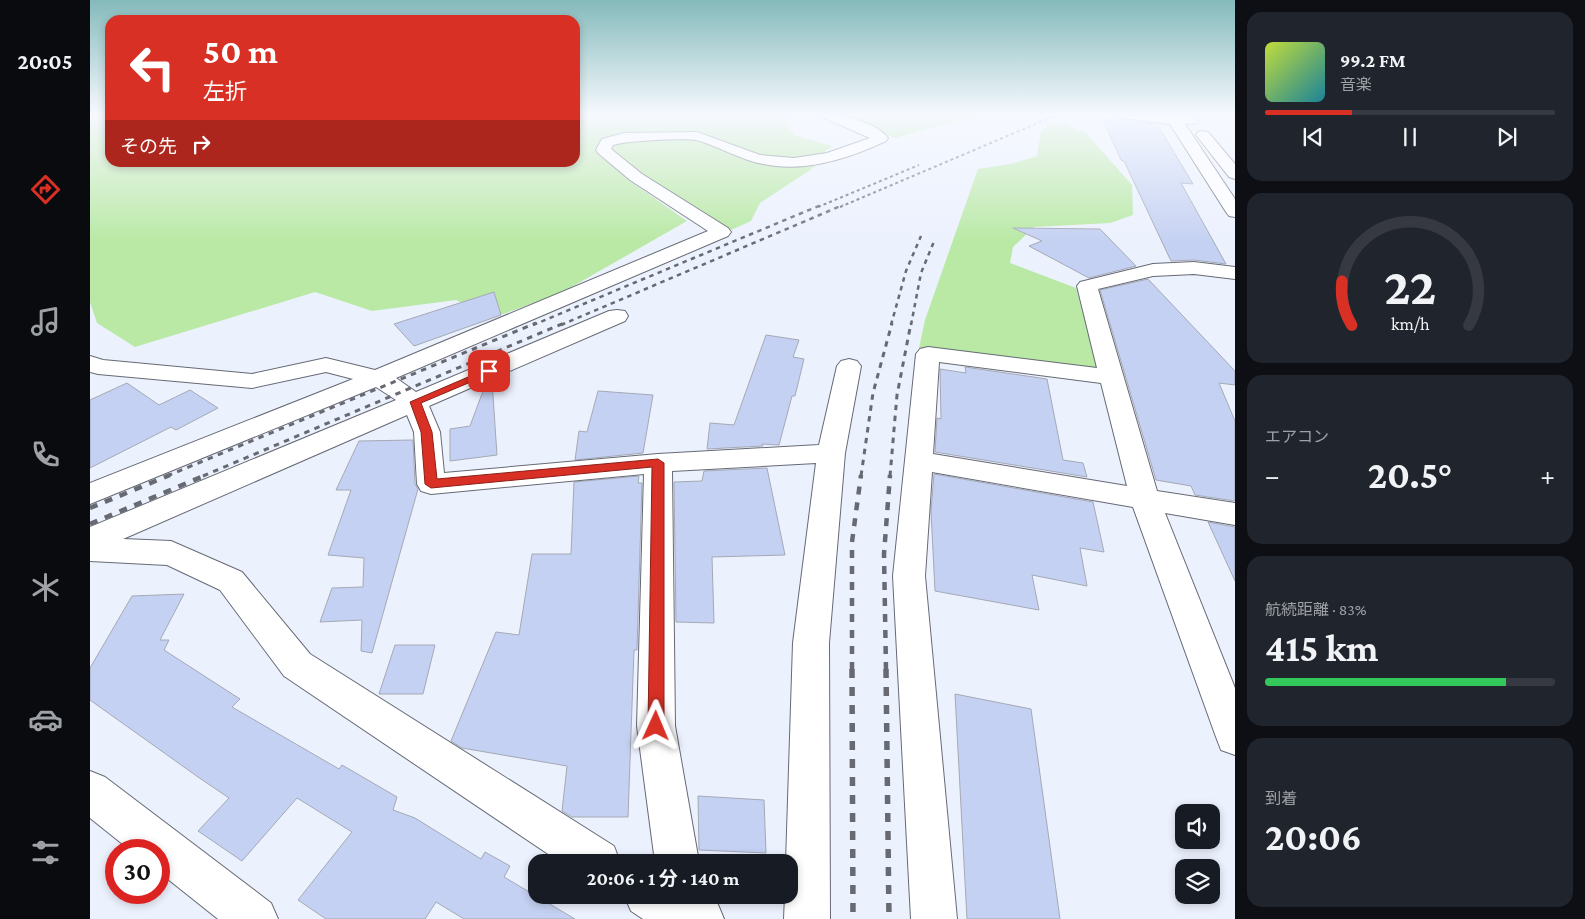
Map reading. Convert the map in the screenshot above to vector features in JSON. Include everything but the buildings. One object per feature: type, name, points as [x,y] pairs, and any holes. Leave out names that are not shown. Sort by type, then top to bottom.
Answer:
[{"type":"street","points":[[90,494],[524,319],[722,232],[636,177],[611,157]]},
{"type":"street","points":[[751,157],[797,163],[821,161],[833,157]]},
{"type":"street","points":[[1205,157],[1235,212]]},
{"type":"street","points":[[1219,157],[1235,174]]},
{"type":"street","points":[[1235,273],[1194,268],[1153,270],[1087,286],[1145,499],[1235,737]]},
{"type":"street","points":[[90,540],[617,316]]},
{"type":"street","points":[[934,919],[909,576],[928,354],[1111,377]]},
{"type":"street","points":[[90,363],[98,367],[252,381],[326,365],[380,378],[415,402],[427,432],[431,484],[658,463],[832,453]]},
{"type":"street","points":[[807,919],[811,643],[832,453],[849,366]]},
{"type":"street","points":[[920,461],[1235,514]]},
{"type":"street","points":[[658,463],[656,726],[677,854]]},
{"type":"street","points":[[90,549],[171,553],[231,580],[297,665],[586,854]]},
{"type":"street","points":[[90,792],[255,919]]},
{"type":"street","points":[[660,904],[683,919]]},
{"type":"street","points":[[694,904],[701,919]]},
{"type":"green space","points":[[90,157],[105,157],[105,167],[580,167],[580,157],[601,157],[627,179],[687,221],[561,293],[492,318],[456,300],[372,311],[315,292],[135,347],[97,323],[90,302]]},
{"type":"green space","points":[[618,157],[742,157],[785,166],[816,166],[760,203],[751,221],[731,230],[643,177]]},
{"type":"green space","points":[[773,157],[817,157],[817,157],[783,159]]},
{"type":"green space","points":[[1034,157],[1107,157],[1132,185],[1133,215],[1110,223],[1034,227],[1013,247],[1010,263],[1076,288],[1098,366],[1088,371],[919,348],[925,320],[978,169],[1011,164]]},
{"type":"railway","points":[[840,207],[958,157]]},
{"type":"railway","points":[[818,207],[919,165]]},
{"type":"railway","points":[[533,325],[821,205]]},
{"type":"railway","points":[[561,325],[843,205]]},
{"type":"railway","points":[[891,325],[906,271],[921,236]]},
{"type":"railway","points":[[911,325],[921,273],[935,239]]},
{"type":"railway","points":[[167,476],[536,323]]},
{"type":"railway","points":[[203,476],[564,323]]},
{"type":"railway","points":[[861,476],[873,393],[892,323]]},
{"type":"railway","points":[[890,476],[897,395],[911,323]]},
{"type":"railway","points":[[90,508],[170,475]]},
{"type":"railway","points":[[90,524],[206,475]]},
{"type":"railway","points":[[852,669],[852,542],[861,475]]},
{"type":"railway","points":[[886,670],[884,554],[890,475]]},
{"type":"railway","points":[[852,669],[853,919]]},
{"type":"railway","points":[[886,669],[889,919]]},
{"type":"route","points":[[489,371],[415,402],[427,432],[431,484],[658,463],[656,726]]}]
